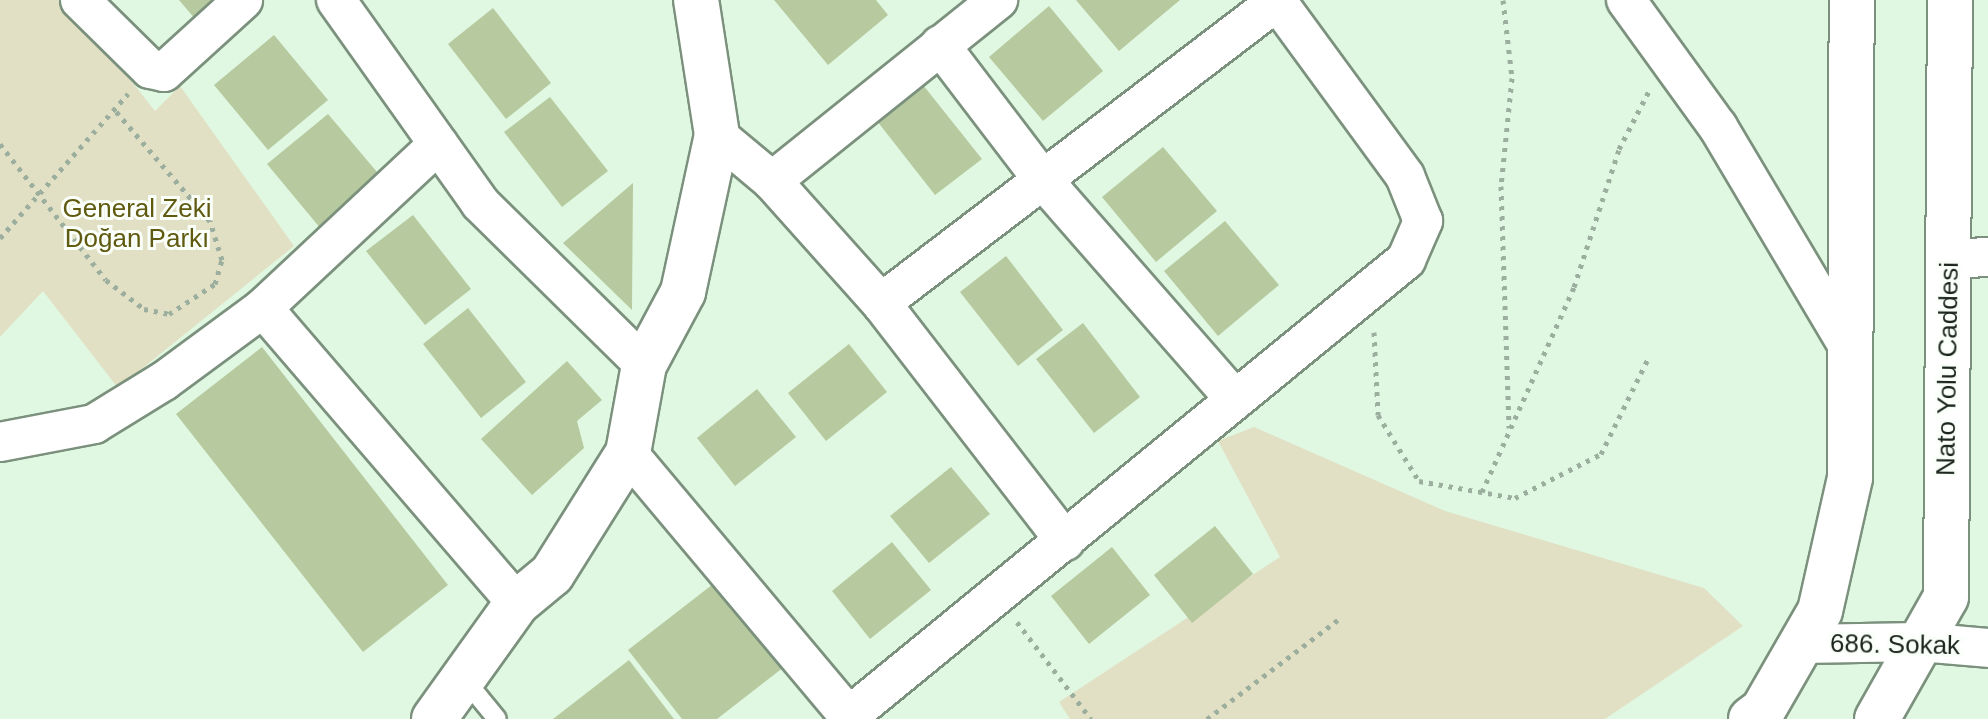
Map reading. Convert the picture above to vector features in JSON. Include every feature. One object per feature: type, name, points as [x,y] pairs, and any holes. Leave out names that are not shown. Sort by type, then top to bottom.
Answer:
[{"type":"main road","points":[[434,719],[465,680],[517,603],[552,574],[628,453],[644,365],[683,292],[717,135],[696,0]]},
{"type":"main road","points":[[1751,719],[1763,710],[1820,611],[1850,478],[1852,0]]},
{"type":"main road","name":"Nato Yolu Caddesi","points":[[1877,719],[1946,597],[1969,258],[1950,0]]},
{"type":"street","points":[[80,0],[150,69],[164,72],[243,0]]},
{"type":"street","points":[[336,0],[480,203],[644,365]]},
{"type":"street","points":[[772,181],[998,0]]},
{"type":"street","points":[[1626,0],[1718,127],[1851,351]]},
{"type":"street","points":[[628,453],[847,718],[1065,541],[1233,397],[1406,260],[1423,221],[1405,176],[1276,1],[881,303]]},
{"type":"street","points":[[940,45],[1043,180],[1233,397]]},
{"type":"street","points":[[717,135],[772,181],[881,303],[1065,541]]},
{"type":"street","points":[[0,442],[94,424],[164,381],[263,308],[438,144]]},
{"type":"street","points":[[263,308],[517,603]]},
{"type":"street","name":"686. Sokak","points":[[1801,644],[1920,642],[1988,648]]},
{"type":"lane","points":[[465,680],[497,719]]},
{"type":"path","points":[[1503,0],[1512,78],[1501,186],[1509,432]]},
{"type":"path","points":[[1482,492],[1574,287],[1619,149],[1666,55]]},
{"type":"path","points":[[0,238],[39,199],[150,69]]},
{"type":"path","points":[[0,144],[39,199],[106,280],[144,309],[169,314],[215,284],[222,260],[210,221],[115,110]]},
{"type":"path","points":[[1372,287],[1378,415],[1419,481],[1515,498],[1601,454],[1649,357]]},
{"type":"path","points":[[997,596],[1091,719]]},
{"type":"path","points":[[1207,719],[1338,620]]},
{"type":"green space","name":"General Zeki Doğan Parkı","points":[[0,0],[67,0],[155,111],[180,86],[294,246],[118,388],[43,291],[0,337]]},
{"type":"green space","points":[[1254,427],[1445,511],[1704,588],[1743,626],[1605,719],[1070,719],[1059,702],[1280,557],[1218,441]]},
{"type":"building","points":[[179,0],[235,0],[202,27]]},
{"type":"building","points":[[774,0],[876,0],[888,15],[828,65]]},
{"type":"building","points":[[1076,0],[1180,0],[1119,51]]},
{"type":"building","points":[[1049,6],[1103,71],[1043,121],[989,57]]},
{"type":"building","points":[[493,8],[551,83],[506,119],[448,44]]},
{"type":"building","points":[[274,35],[328,100],[268,150],[214,85]]},
{"type":"building","points":[[923,85],[982,159],[935,195],[877,121]]},
{"type":"building","points":[[550,97],[608,171],[562,207],[504,132]]},
{"type":"building","points":[[328,114],[382,178],[321,229],[267,164]]},
{"type":"building","points":[[1163,147],[1217,211],[1156,262],[1102,197]]},
{"type":"building","points":[[633,183],[632,310],[563,243]]},
{"type":"building","points":[[413,215],[471,289],[425,325],[366,251]]},
{"type":"building","points":[[1225,221],[1279,285],[1218,336],[1164,271]]},
{"type":"building","points":[[1006,256],[1063,330],[1018,366],[960,292]]},
{"type":"building","points":[[468,308],[526,382],[481,418],[423,344]]},
{"type":"building","points":[[1083,323],[1140,397],[1094,433],[1036,359]]},
{"type":"building","points":[[849,344],[887,392],[826,441],[788,393]]},
{"type":"building","points":[[262,347],[448,585],[363,652],[176,414]]},
{"type":"building","points":[[567,361],[602,400],[577,421],[584,448],[532,495],[481,439]]},
{"type":"building","points":[[757,389],[796,437],[735,486],[697,438]]},
{"type":"building","points":[[951,467],[990,514],[929,563],[890,516]]},
{"type":"building","points":[[1215,526],[1253,574],[1192,623],[1154,575]]},
{"type":"building","points":[[892,542],[931,590],[870,639],[832,591]]},
{"type":"building","points":[[1112,547],[1150,595],[1089,644],[1051,596]]},
{"type":"building","points":[[717,581],[784,667],[717,719],[682,719],[628,650]]},
{"type":"building","points":[[629,660],[674,719],[553,719]]}]
